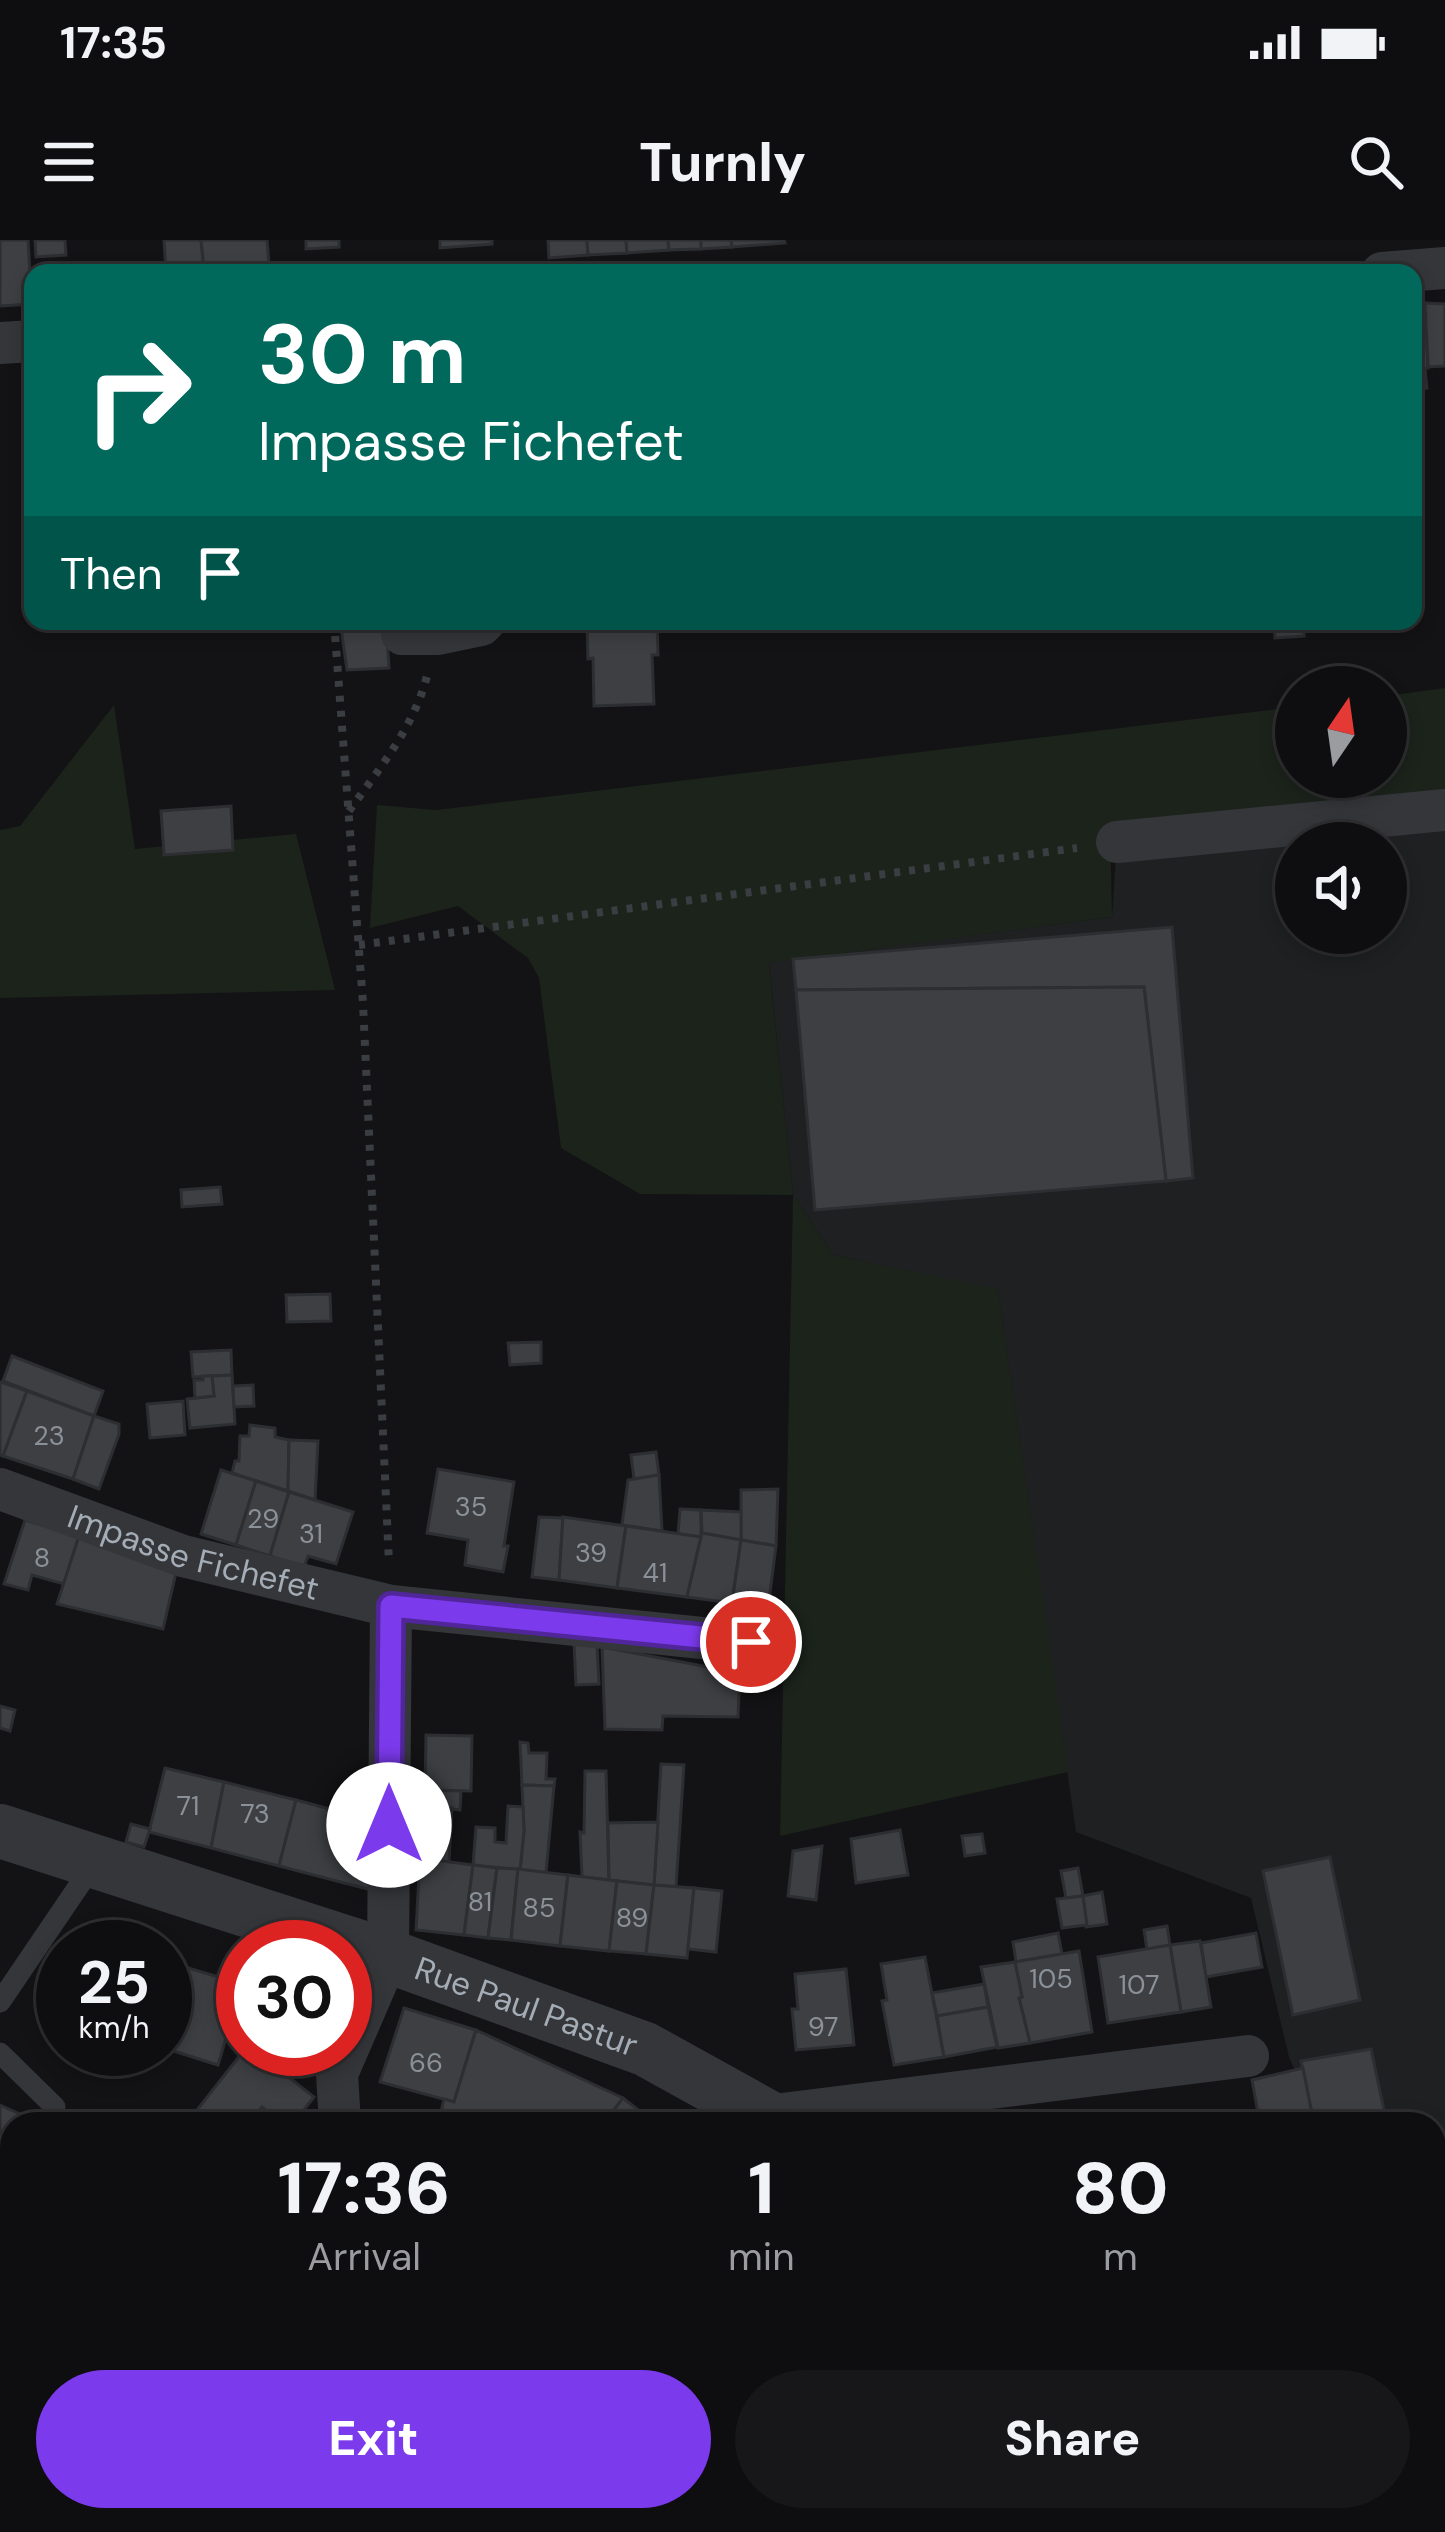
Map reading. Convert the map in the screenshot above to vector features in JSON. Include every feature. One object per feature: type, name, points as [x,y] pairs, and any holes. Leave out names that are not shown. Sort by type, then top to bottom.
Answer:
[{"type":"street","points":[[420,634],[447,630]]},
{"type":"street","points":[[1117,842],[1445,810]]},
{"type":"street","name":"Impasse Fichefet","points":[[0,1489],[183,1556],[391,1606],[751,1642]]},
{"type":"street","points":[[339,2112],[337,2074],[388,1956],[391,1606]]},
{"type":"street","name":"Rue Paul Pastur","points":[[0,1831],[388,1956],[646,2049],[757,2112]]},
{"type":"street","name":"Rue Paul Pastur","points":[[831,2112],[1248,2056]]},
{"type":"lane","points":[[0,2002],[95,1862]]},
{"type":"lane","points":[[0,2053],[56,2107]]},
{"type":"path","points":[[335,630],[359,945],[391,1606]]},
{"type":"path","points":[[349,811],[392,752],[421,700],[420,634]]},
{"type":"path","points":[[359,945],[1117,842]]},
{"type":"shaded area","points":[[1445,688],[1445,792],[1407,796],[1407,693]]},
{"type":"shaded area","points":[[114,705],[135,849],[296,834],[335,990],[0,998],[0,830],[20,826]]},
{"type":"shaded area","points":[[1275,710],[1275,798],[1382,798],[1110,824],[1112,917],[769,963],[793,1195],[640,1194],[561,1148],[539,978],[528,958],[458,906],[370,928],[377,805],[436,810]]},
{"type":"shaded area","points":[[1445,808],[1445,2112],[1313,2112],[1289,2057],[1251,1898],[1076,1832],[998,1290],[833,1255],[793,1195],[769,962],[1112,917],[1117,842],[1275,826],[1275,954],[1407,954],[1407,822],[1310,822]]},
{"type":"shaded area","points":[[793,1195],[833,1255],[998,1289],[1068,1772],[780,1836]]},
{"type":"building","points":[[0,240],[28,240],[24,304],[0,306]]},
{"type":"building","points":[[35,240],[65,240],[66,255],[36,257]]},
{"type":"building","points":[[164,240],[201,240],[203,264],[165,264]]},
{"type":"building","points":[[201,240],[267,240],[269,264],[203,264]]},
{"type":"building","points":[[306,240],[339,240],[339,247],[306,249]]},
{"type":"building","points":[[440,240],[492,240],[492,244],[440,248]]},
{"type":"building","points":[[548,240],[587,240],[588,255],[549,258]]},
{"type":"building","points":[[587,240],[626,240],[627,253],[588,255]]},
{"type":"building","points":[[626,240],[668,240],[669,250],[627,253]]},
{"type":"building","points":[[668,240],[701,240],[701,249],[669,250]]},
{"type":"building","points":[[701,240],[731,240],[732,247],[701,249]]},
{"type":"building","points":[[731,240],[784,240],[785,243],[732,247]]},
{"type":"building","points":[[1422,303],[1428,368],[1422,368]]},
{"type":"building","points":[[1425,303],[1445,304],[1445,366],[1428,367]]},
{"type":"building","points":[[341,630],[387,630],[389,668],[347,670]]},
{"type":"building","points":[[587,630],[657,630],[658,655],[652,655],[654,704],[594,706],[593,658],[588,659]]},
{"type":"building","points":[[1275,630],[1304,630],[1304,636],[1275,638]]},
{"type":"building","points":[[231,806],[233,850],[164,855],[161,811]]},
{"type":"building","points":[[1172,927],[1193,1178],[1166,1181],[1144,987],[796,990],[793,959]]},
{"type":"building","points":[[1144,987],[1166,1181],[815,1210],[796,990]]},
{"type":"building","points":[[220,1187],[222,1204],[182,1207],[181,1190]]},
{"type":"building","points":[[330,1294],[331,1321],[287,1322],[286,1295]]},
{"type":"building","points":[[541,1342],[541,1363],[510,1365],[508,1343]]},
{"type":"building","points":[[231,1350],[232,1375],[193,1377],[191,1352]]},
{"type":"building","points":[[12,1356],[103,1391],[94,1416],[3,1381]]},
{"type":"building","points":[[232,1375],[235,1424],[190,1428],[187,1399],[214,1396],[212,1376]]},
{"type":"building","points":[[203,1376],[212,1376],[214,1396],[195,1398],[194,1380],[203,1380]]},
{"type":"building","points":[[0,1382],[27,1391],[3,1456],[0,1455]]},
{"type":"building","points":[[253,1385],[254,1406],[234,1407],[233,1386]]},
{"type":"building","points":[[27,1391],[94,1416],[73,1479],[3,1456]]},
{"type":"building","points":[[183,1401],[185,1435],[150,1438],[147,1404]]},
{"type":"building","points":[[94,1416],[119,1424],[99,1489],[73,1479]]},
{"type":"building","points":[[250,1425],[275,1428],[275,1437],[289,1440],[288,1491],[232,1473],[239,1461],[240,1436],[249,1436]]},
{"type":"building","points":[[289,1440],[318,1441],[315,1500],[288,1491]]},
{"type":"building","points":[[656,1452],[659,1475],[634,1479],[631,1455]]},
{"type":"building","points":[[438,1469],[514,1482],[503,1572],[465,1565],[468,1540],[427,1533]]},
{"type":"building","points":[[221,1470],[256,1481],[236,1545],[201,1534]]},
{"type":"building","points":[[659,1475],[662,1531],[622,1525],[628,1480]]},
{"type":"building","points":[[256,1481],[289,1492],[270,1556],[236,1545]]},
{"type":"building","points":[[778,1489],[776,1546],[741,1540],[741,1490]]},
{"type":"building","points":[[289,1492],[353,1512],[336,1564],[308,1556],[304,1567],[270,1556]]},
{"type":"building","points":[[680,1509],[701,1510],[701,1537],[678,1534]]},
{"type":"building","points":[[701,1510],[741,1512],[741,1540],[702,1533]]},
{"type":"building","points":[[539,1517],[563,1518],[559,1580],[532,1577]]},
{"type":"building","points":[[563,1517],[626,1526],[617,1588],[559,1580]]},
{"type":"building","points":[[25,1520],[79,1536],[64,1584],[32,1575],[28,1590],[4,1584]]},
{"type":"building","points":[[626,1526],[701,1537],[687,1597],[617,1588]]},
{"type":"building","points":[[702,1533],[741,1540],[732,1603],[687,1597]]},
{"type":"building","points":[[79,1536],[178,1564],[163,1629],[57,1604]]},
{"type":"building","points":[[741,1540],[776,1546],[768,1608],[732,1603]]},
{"type":"building","points":[[574,1644],[597,1646],[599,1684],[576,1685]]},
{"type":"building","points":[[602,1647],[740,1673],[738,1717],[663,1716],[662,1730],[605,1729]]},
{"type":"building","points":[[0,1706],[15,1710],[10,1731],[0,1728]]},
{"type":"building","points":[[426,1735],[472,1736],[471,1791],[425,1790]]},
{"type":"building","points":[[520,1742],[528,1743],[529,1753],[547,1753],[546,1779],[555,1779],[554,1786],[522,1785]]},
{"type":"building","points":[[661,1764],[684,1765],[676,1887],[654,1885]]},
{"type":"building","points":[[165,1768],[224,1782],[211,1848],[149,1832]]},
{"type":"building","points":[[585,1771],[606,1771],[609,1880],[582,1877]]},
{"type":"building","points":[[224,1782],[296,1800],[279,1866],[211,1848]]},
{"type":"building","points":[[522,1785],[554,1786],[546,1873],[520,1870]]},
{"type":"building","points":[[425,1790],[461,1791],[460,1810],[424,1806]]},
{"type":"building","points":[[296,1800],[386,1824],[383,1893],[279,1866]]},
{"type":"building","points":[[424,1806],[452,1808],[449,1862],[420,1858]]},
{"type":"building","points":[[508,1806],[523,1807],[520,1870],[473,1865],[476,1827],[495,1828],[495,1842],[506,1843]]},
{"type":"building","points":[[658,1822],[654,1885],[609,1880],[608,1823]]},
{"type":"building","points":[[131,1824],[150,1829],[144,1847],[126,1842]]},
{"type":"building","points":[[900,1830],[908,1875],[856,1883],[851,1839]]},
{"type":"building","points":[[982,1834],[985,1853],[965,1856],[962,1836]]},
{"type":"building","points":[[822,1846],[816,1900],[788,1896],[793,1851]]},
{"type":"building","points":[[1330,1857],[1360,2000],[1293,2015],[1263,1871]]},
{"type":"building","points":[[420,1858],[473,1865],[464,1935],[416,1930]]},
{"type":"building","points":[[473,1865],[497,1868],[488,1938],[464,1935]]},
{"type":"building","points":[[497,1868],[518,1869],[511,1940],[488,1938]]},
{"type":"building","points":[[1078,1868],[1083,1896],[1066,1898],[1061,1871]]},
{"type":"building","points":[[518,1869],[568,1875],[560,1946],[511,1940]]},
{"type":"building","points":[[568,1875],[617,1881],[609,1951],[560,1946]]},
{"type":"building","points":[[617,1881],[654,1885],[646,1954],[609,1951]]},
{"type":"building","points":[[654,1885],[694,1888],[687,1958],[646,1954]]},
{"type":"building","points":[[694,1888],[722,1891],[716,1952],[688,1949]]},
{"type":"building","points":[[1102,1892],[1107,1924],[1086,1927],[1083,1896]]},
{"type":"building","points":[[1083,1896],[1087,1925],[1062,1928],[1057,1899]]},
{"type":"building","points":[[1167,1926],[1170,1945],[1147,1950],[1144,1930]]},
{"type":"building","points":[[1058,1933],[1062,1954],[1016,1962],[1013,1942]]},
{"type":"building","points":[[1256,1933],[1262,1967],[1206,1977],[1201,1943]]},
{"type":"building","points":[[1200,1941],[1211,2007],[1181,2012],[1170,1945]]},
{"type":"building","points":[[1170,1945],[1181,2012],[1108,2023],[1098,1957]]},
{"type":"building","points":[[1079,1951],[1092,2032],[1030,2043],[1015,1962]]},
{"type":"building","points":[[925,1957],[944,2057],[894,2065],[882,2001],[887,2000],[881,1964]]},
{"type":"building","points":[[1015,1962],[1030,2043],[998,2048],[981,1967]]},
{"type":"building","points":[[192,1969],[216,1976],[216,2064],[192,2057]]},
{"type":"building","points":[[846,1969],[854,2045],[796,2050],[795,1974]]},
{"type":"building","points":[[984,1984],[988,2007],[937,2016],[932,1993]]},
{"type":"building","points":[[988,2007],[997,2047],[944,2057],[937,2016]]},
{"type":"building","points":[[404,2008],[476,2030],[454,2102],[380,2082]]},
{"type":"building","points":[[476,2030],[623,2098],[612,2112],[441,2112],[444,2099],[454,2102]]},
{"type":"building","points":[[1371,2049],[1384,2112],[1312,2112],[1301,2061]]},
{"type":"building","points":[[1303,2068],[1312,2112],[1258,2112],[1252,2080]]},
{"type":"building","points":[[224,2076],[286,2076],[314,2097],[302,2112],[268,2112],[262,2107],[258,2112],[195,2112]]},
{"type":"building","points":[[623,2098],[641,2112],[612,2112]]},
{"type":"route","points":[[389,1825],[391,1606],[751,1642]]}]
